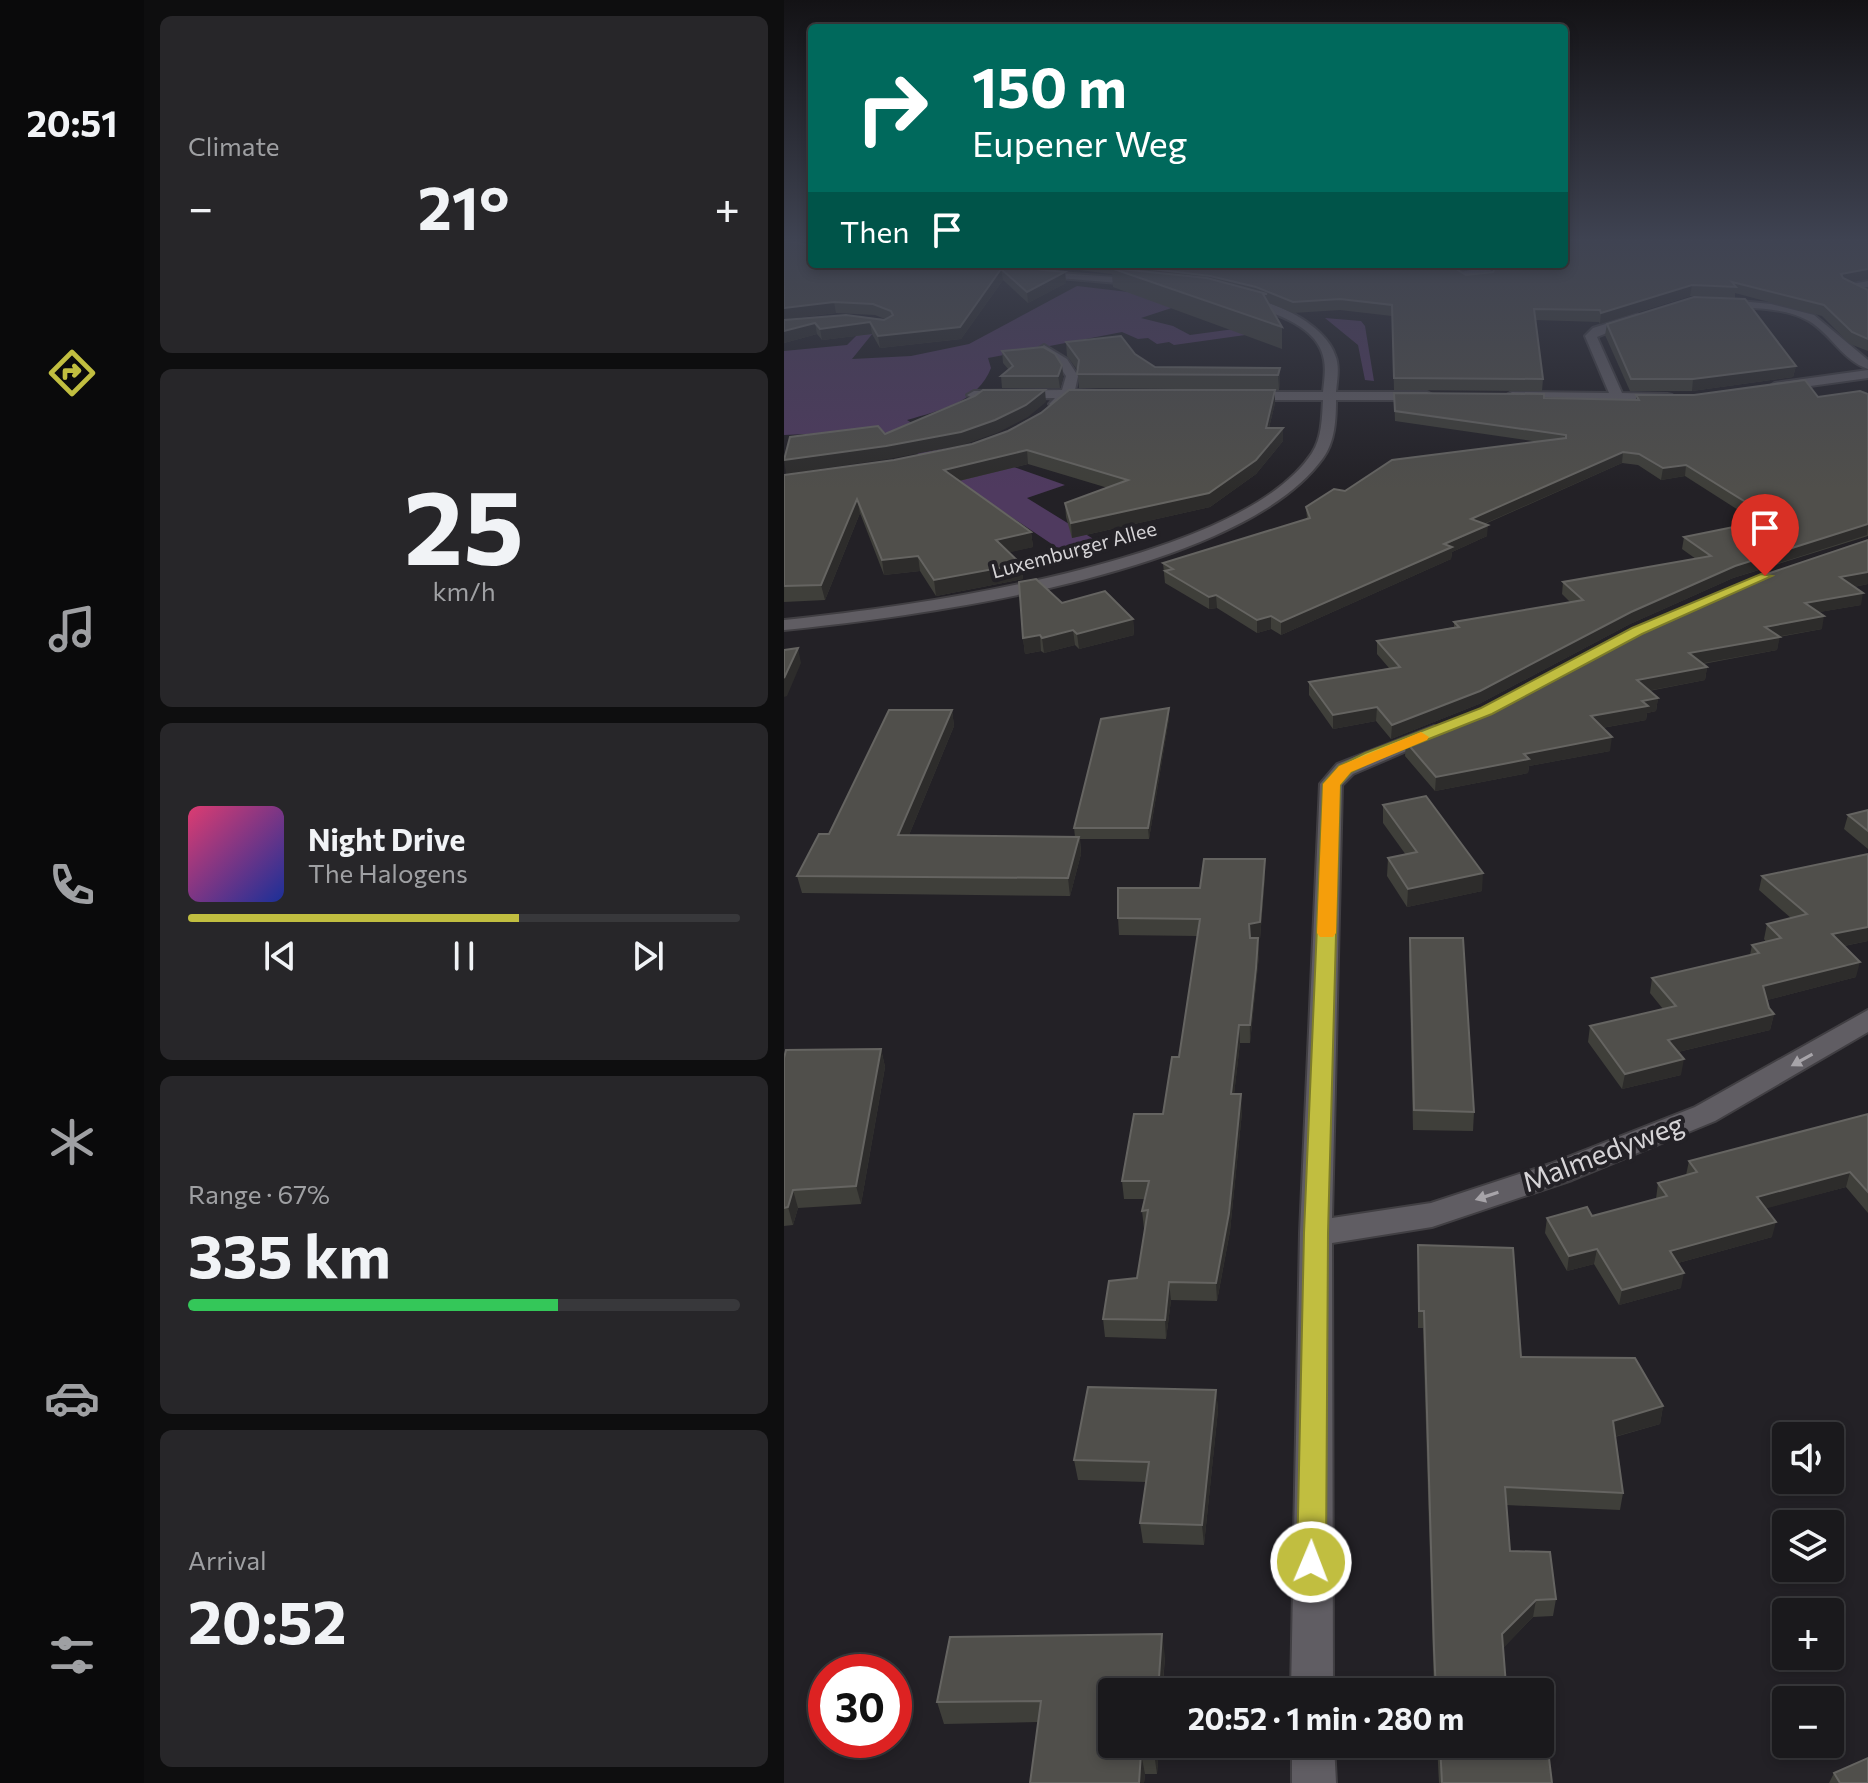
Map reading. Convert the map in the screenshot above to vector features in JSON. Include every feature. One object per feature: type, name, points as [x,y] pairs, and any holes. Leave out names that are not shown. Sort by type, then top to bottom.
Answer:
[{"type":"street","name":"Luxemburger Allee","points":[[784,625],[921,608],[1046,584],[1109,567],[1192,538],[1249,512],[1300,476],[1318,455],[1326,433],[1330,396],[1329,353],[1309,328],[1302,324]]},
{"type":"street","points":[[1615,324],[1597,330],[1591,336],[1617,397]]},
{"type":"street","points":[[1820,324],[1850,355],[1868,365]]},
{"type":"street","points":[[1044,349],[1063,362],[1072,376],[1067,394],[1046,413]]},
{"type":"street","points":[[1756,390],[1868,374]]},
{"type":"street","points":[[974,395],[1111,394]]},
{"type":"street","points":[[1227,396],[1443,396]]},
{"type":"street","points":[[1497,396],[1679,398]]},
{"type":"street","points":[[1312,1678],[1316,1233],[1331,784],[1345,769],[1458,722]]},
{"type":"street","name":"Malmedyweg","points":[[1316,1233],[1432,1215],[1561,1172],[1705,1114],[1838,1040],[1868,1019]]},
{"type":"street","points":[[1313,1758],[1314,1783]]},
{"type":"shaded area","points":[[1006,324],[1166,324],[1190,335],[1269,324],[1280,330],[1174,345],[1169,342],[1157,344],[1148,338],[1138,339],[1122,332],[988,358],[991,368],[985,380],[968,397],[907,420],[949,447],[920,455],[875,426],[831,433],[784,435],[784,351],[847,345],[859,333],[873,333],[852,359],[911,356],[969,344]]},
{"type":"shaded area","points":[[1333,324],[1365,326],[1374,381],[1365,380],[1358,345]]},
{"type":"shaded area","points":[[935,465],[1011,466],[1065,485],[1027,498],[1108,548],[1074,559],[998,508],[968,513],[961,481]]},
{"type":"building","points":[[784,324],[810,324],[784,331]]},
{"type":"building","points":[[816,324],[854,324],[820,329]]},
{"type":"building","points":[[871,324],[962,324],[960,327],[878,336]]},
{"type":"building","points":[[1393,324],[1536,324],[1543,379],[1394,378]]},
{"type":"building","points":[[1607,324],[1764,324],[1796,366],[1693,379],[1631,379]]},
{"type":"building","points":[[1844,324],[1868,324],[1868,339],[1852,332]]},
{"type":"building","points":[[1121,336],[1135,354],[1155,367],[1280,368],[1278,375],[1077,374],[1079,360],[1066,342]]},
{"type":"building","points":[[1043,347],[1055,354],[1062,365],[1058,376],[1001,376],[1013,366],[1002,351]]},
{"type":"building","points":[[1805,380],[1818,397],[1860,391],[1868,394],[1868,524],[1735,566],[1631,612],[1480,691],[1392,725],[1377,707],[1333,715],[1309,682],[1400,667],[1377,641],[1459,627],[1454,622],[1583,600],[1563,582],[1711,556],[1684,537],[1773,519],[1686,465],[1663,468],[1639,454],[1623,452],[1471,519],[1488,525],[1444,544],[1452,547],[1281,622],[1271,616],[1257,620],[1216,595],[1209,597],[1165,571],[1173,569],[1163,563],[1310,518],[1306,507],[1334,489],[1345,491],[1392,460],[1566,438],[1566,435],[1395,411],[1394,393],[1544,394],[1544,398],[1639,400],[1636,395],[1694,395]]},
{"type":"building","points":[[983,390],[1045,390],[1026,405],[961,432],[784,460],[790,437],[878,426],[885,434]]},
{"type":"building","points":[[1069,390],[1275,390],[1266,428],[1283,428],[1256,460],[1209,493],[1071,523],[1065,503],[1128,480],[1027,450],[944,470],[1031,532],[996,540],[1021,564],[934,580],[918,556],[882,560],[857,499],[821,585],[784,586],[784,475],[894,460],[972,444],[1008,431],[1041,413]]},
{"type":"building","points":[[1868,540],[1868,572],[1840,577],[1863,593],[1805,603],[1824,616],[1765,627],[1780,637],[1689,653],[1707,667],[1637,680],[1658,698],[1642,701],[1648,706],[1591,716],[1612,737],[1524,754],[1529,759],[1436,777],[1406,742],[1496,704],[1646,625],[1749,580]]},
{"type":"building","points":[[1036,579],[1062,603],[1105,591],[1133,619],[1077,634],[1073,630],[1042,638],[1040,635],[1023,638],[1019,582]]},
{"type":"building","points":[[798,648],[784,678],[784,650]]},
{"type":"building","points":[[1169,708],[1148,828],[1074,828],[1101,719]]},
{"type":"building","points":[[889,710],[952,710],[898,835],[1079,837],[1068,878],[797,876],[819,834],[829,834]]},
{"type":"building","points":[[1426,796],[1483,873],[1408,889],[1388,858],[1417,852],[1383,805]]},
{"type":"building","points":[[1868,810],[1868,831],[1848,815]]},
{"type":"building","points":[[1868,854],[1868,927],[1832,934],[1860,962],[1763,986],[1769,1008],[1774,1014],[1668,1040],[1684,1059],[1625,1074],[1590,1026],[1676,1006],[1652,978],[1759,953],[1752,945],[1781,938],[1767,924],[1807,914],[1762,876]]},
{"type":"building","points":[[1204,859],[1265,859],[1260,922],[1249,924],[1250,938],[1258,938],[1256,968],[1250,1025],[1239,1025],[1231,1094],[1241,1094],[1229,1213],[1216,1283],[1169,1282],[1165,1320],[1103,1319],[1109,1281],[1137,1278],[1148,1210],[1142,1211],[1149,1181],[1122,1181],[1134,1114],[1163,1114],[1172,1057],[1179,1057],[1200,919],[1118,918],[1118,888],[1200,888]]},
{"type":"building","points":[[1410,938],[1463,938],[1474,1112],[1414,1110]]},
{"type":"building","points":[[881,1049],[856,1186],[793,1190],[788,1207],[784,1208],[786,1050]]},
{"type":"building","points":[[1868,1114],[1868,1192],[1850,1172],[1757,1197],[1776,1222],[1670,1251],[1684,1273],[1622,1290],[1597,1249],[1569,1256],[1547,1218],[1587,1207],[1592,1216],[1667,1196],[1658,1183],[1697,1172],[1689,1161]]},
{"type":"building","points":[[1418,1245],[1513,1248],[1521,1357],[1635,1358],[1663,1406],[1613,1421],[1623,1493],[1505,1487],[1510,1551],[1550,1552],[1556,1599],[1536,1600],[1502,1634],[1505,1678],[1435,1678],[1424,1311],[1419,1311]]},
{"type":"building","points":[[1088,1387],[1216,1390],[1202,1525],[1140,1523],[1149,1462],[1074,1460]]},
{"type":"building","points":[[1162,1634],[1159,1678],[1098,1678],[1098,1758],[1141,1758],[1139,1783],[1030,1783],[1041,1701],[937,1702],[950,1637]]},
{"type":"building","points":[[1441,1758],[1549,1758],[1552,1783],[1442,1783]]},
{"type":"building","points":[[1868,1758],[1868,1783],[1840,1783],[1834,1773]]},
{"type":"slow traffic","points":[[1326,933],[1331,784],[1345,769],[1421,737]]},
{"type":"route","points":[[1311,1562],[1316,1233],[1331,784],[1345,769],[1370,757],[1487,711],[1637,631],[1765,576]]}]
